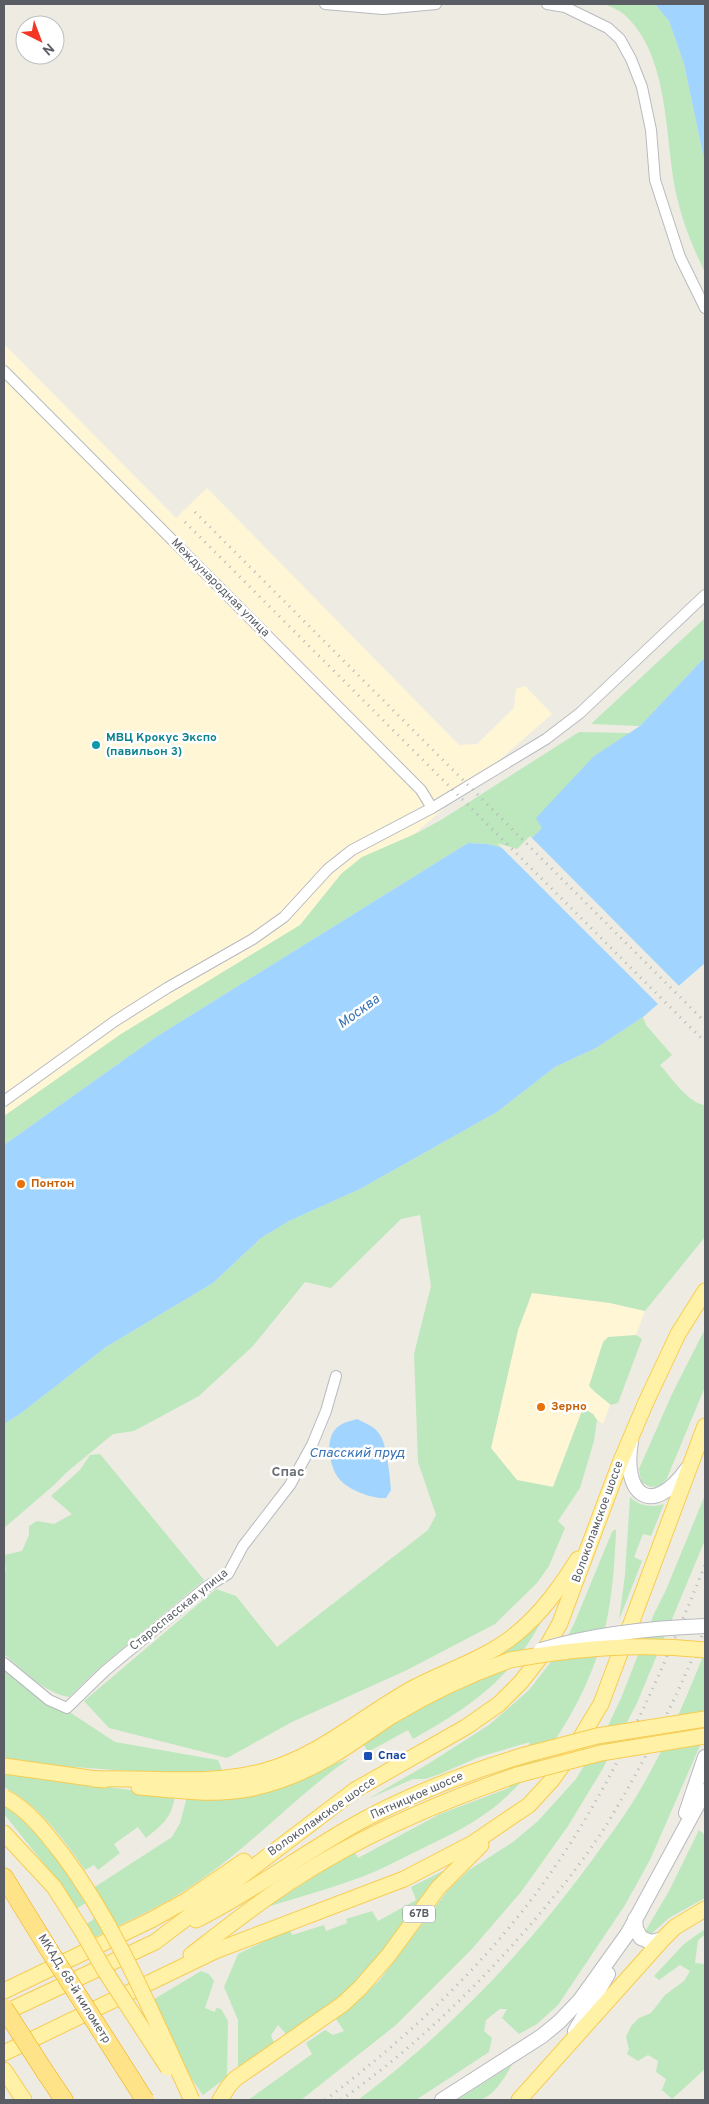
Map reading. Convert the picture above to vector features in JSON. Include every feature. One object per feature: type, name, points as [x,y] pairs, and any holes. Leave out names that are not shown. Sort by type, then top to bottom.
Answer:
[{"type":"highway","name":"МКАД, 68-й километр","points":[[4,1877],[145,2100]]},
{"type":"highway","points":[[4,2008],[64,2100]]},
{"type":"main road","name":"Волоколамское шоссе","points":[[4,2013],[155,1942],[355,1790],[466,1727],[498,1704],[522,1682],[542,1655],[560,1624],[633,1431],[662,1365],[678,1334],[705,1291]]},
{"type":"main road","points":[[4,2053],[170,1972],[255,1934],[324,1911],[404,1879],[465,1848],[515,1816],[530,1804],[552,1780],[591,1723],[601,1704],[705,1426]]},
{"type":"main road","points":[[633,1431],[629,1464],[631,1480],[635,1488],[640,1492],[654,1497],[661,1495],[678,1482],[689,1466]]},
{"type":"main road","points":[[94,1778],[209,1780],[264,1771],[301,1758],[380,1707],[416,1687],[498,1647],[514,1636],[547,1604],[592,1537]]},
{"type":"main road","points":[[4,1766],[94,1778],[139,1787],[192,1792],[248,1789],[270,1783],[311,1767],[426,1697],[478,1672],[510,1660],[564,1643],[664,1628],[705,1626]]},
{"type":"main road","points":[[510,1660],[564,1651],[615,1646],[663,1645],[705,1650]]},
{"type":"main road","name":"Пятницкое шоссе","points":[[155,1942],[235,1899],[318,1846],[400,1801],[458,1776],[525,1755],[597,1736],[705,1719]]},
{"type":"main road","name":"Пятницкое шоссе","points":[[170,1972],[237,1919],[301,1875],[364,1838],[458,1795],[517,1775],[601,1753],[705,1736]]},
{"type":"main road","points":[[678,1840],[705,1757]]},
{"type":"main road","points":[[4,1990],[151,1920],[187,1900],[276,1839],[355,1790]]},
{"type":"main road","points":[[567,2044],[608,1975],[628,1933],[705,1792]]},
{"type":"main road","points":[[4,1798],[28,1816],[49,1836],[94,1900],[132,1969],[191,2100]]},
{"type":"main road","name":"67B","points":[[220,2100],[234,2079],[343,2004],[374,1974],[438,1888],[474,1852],[515,1816]]},
{"type":"main road","points":[[4,1833],[54,1887],[105,1971],[191,2100]]},
{"type":"main road","points":[[519,2100],[567,2044],[663,1939],[675,1928],[705,1909]]},
{"type":"main road","points":[[636,1919],[636,1929],[641,1938],[651,1942],[663,1939]]},
{"type":"main road","points":[[442,2100],[542,2036],[559,2022],[580,2000],[628,1933]]},
{"type":"main road","points":[[4,2070],[24,2100]]},
{"type":"street","points":[[325,4],[383,10],[436,4]]},
{"type":"street","points":[[547,4],[565,8],[608,28],[620,39],[631,59],[642,87],[651,130],[655,180],[680,256],[705,308]]},
{"type":"street","name":"Международная улица","points":[[4,371],[421,790],[432,808]]},
{"type":"street","points":[[4,1101],[115,1021],[166,988],[253,939],[284,917],[328,869],[352,850],[432,808],[546,739],[580,713],[705,595]]},
{"type":"street","name":"Староспасская улица","points":[[4,1663],[49,1700],[67,1708],[104,1671],[206,1587],[228,1574],[243,1546],[290,1485],[312,1445],[326,1411],[336,1376]]},
{"type":"shaded area","points":[[4,344],[176,518],[207,488],[459,745],[477,744],[514,708],[516,689],[525,686],[552,714],[301,933],[4,1133]]},
{"type":"shaded area","points":[[532,1293],[610,1303],[645,1311],[603,1424],[583,1409],[554,1487],[517,1480],[491,1448],[518,1330]]},
{"type":"green space","points":[[604,4],[655,4],[669,21],[684,64],[705,164],[705,272],[696,254],[679,207],[664,102],[652,56],[641,35],[627,17],[616,9]]},
{"type":"green space","points":[[705,618],[705,657],[640,726],[591,724]]},
{"type":"green space","points":[[579,732],[630,733],[594,756],[542,828],[517,852],[488,844],[468,843],[156,1037],[4,1145],[4,1116],[121,1034],[300,925],[341,874],[362,857],[417,833],[441,820]]},
{"type":"green space","points":[[643,1017],[646,1025],[672,1055],[660,1065],[687,1095],[705,1105],[705,1237],[645,1311],[610,1303],[532,1293],[518,1330],[491,1448],[517,1480],[553,1487],[583,1408],[593,1414],[597,1420],[594,1441],[580,1488],[558,1521],[565,1528],[549,1566],[537,1583],[495,1624],[407,1670],[292,1722],[227,1758],[109,1728],[84,1701],[216,1589],[236,1596],[277,1647],[428,1530],[436,1515],[418,1462],[414,1354],[431,1286],[420,1215],[401,1219],[331,1288],[305,1282],[253,1346],[199,1396],[134,1431],[113,1434],[4,1528],[4,1424],[20,1414],[106,1347],[213,1283],[261,1238],[289,1221],[360,1189],[497,1112],[555,1067],[596,1048]]},
{"type":"green space","points":[[705,1329],[705,1387],[667,1478],[660,1486],[650,1487],[641,1482],[639,1469],[672,1394]]},
{"type":"green space","points":[[636,1335],[642,1339],[618,1403],[611,1405],[589,1386],[603,1342],[608,1337]]},
{"type":"green space","points":[[100,1454],[204,1580],[98,1669],[69,1697],[42,1686],[4,1654],[4,1569],[6,1571],[4,1555],[22,1551],[29,1535],[29,1526],[37,1521],[54,1524],[72,1514],[51,1496],[80,1470],[90,1455]]},
{"type":"green space","points":[[705,1495],[705,1540],[637,1703],[602,1770],[568,1826],[521,1892],[471,1950],[396,2025],[301,2100],[248,2100],[312,2054],[306,2043],[325,2030],[333,2035],[344,2031],[336,2019],[379,1981],[448,1890],[469,1870],[513,1842],[538,1821],[576,1779],[606,1730],[622,1696],[654,1614],[666,1590]]},
{"type":"green space","points":[[630,1497],[646,1505],[664,1504],[651,1536],[643,1534],[634,1557],[642,1561],[619,1620],[625,1575]]},
{"type":"green space","points":[[615,1529],[610,1604],[602,1641],[593,1669],[567,1721],[533,1769],[492,1809],[452,1834],[370,1874],[267,1907],[354,1851],[358,1858],[440,1814],[509,1788],[530,1742],[479,1757],[425,1779],[413,1779],[368,1799],[489,1725],[529,1690],[561,1649],[574,1624],[612,1532]]},
{"type":"green space","points":[[543,1618],[517,1658],[488,1689],[472,1702],[413,1739],[408,1730],[368,1752],[358,1734]]},
{"type":"green space","points":[[705,1651],[705,1734],[650,1860],[625,1905],[558,2005],[537,2024],[519,2034],[502,2018],[507,2009],[500,2009],[486,2020],[484,2031],[492,2038],[489,2052],[416,2100],[358,2100],[423,2047],[483,1990],[564,1897],[618,1825],[643,1785],[676,1720]]},
{"type":"green space","points":[[4,1669],[115,1742],[218,1760],[223,1773],[143,1772],[19,1763],[4,1760]]},
{"type":"green space","points":[[350,1758],[219,1867],[161,1904],[95,1937],[86,1924],[93,1920],[95,1915],[89,1901],[76,1909],[57,1880],[4,1814],[4,1804],[29,1823],[84,1894],[172,1837],[180,1823],[187,1797],[292,1781]]},
{"type":"green space","points":[[4,1773],[175,1796],[169,1816],[162,1825],[146,1838],[138,1827],[114,1844],[120,1853],[98,1870],[94,1865],[85,1870],[49,1823],[29,1803],[4,1787]]},
{"type":"green space","points":[[699,1830],[705,1835],[705,1898],[669,1918],[650,1935],[646,1933],[646,1930],[669,1891]]},
{"type":"green space","points":[[447,1869],[377,1961],[332,2005],[287,2035],[278,2025],[271,2035],[274,2043],[238,2067],[238,2020],[224,1987],[238,1954],[290,1929],[292,1935],[324,1925],[326,1931],[347,1923],[346,1919],[372,1911],[378,1921],[416,1900],[411,1887]]},
{"type":"green space","points":[[705,1929],[705,1935],[698,1940],[695,1963],[705,1964],[705,2069],[672,2099],[662,2090],[666,2079],[656,2072],[658,2061],[648,2055],[638,2061],[627,2054],[629,2049],[626,2037],[631,2026],[639,2018],[651,2013],[665,1995],[684,1981],[690,1971],[680,1965],[659,1980],[654,1976],[684,1944]]},
{"type":"green space","points":[[201,1971],[209,1974],[214,1981],[205,2008],[215,2012],[216,2008],[221,2009],[228,2021],[227,2077],[203,2095],[141,2007]]},
{"type":"green space","points":[[512,2065],[498,2086],[489,2095],[478,2100],[457,2100]]},
{"type":"water","points":[[655,4],[705,4],[705,164],[684,64],[669,21]]},
{"type":"water","name":"Москва","points":[[705,657],[705,963],[643,1017],[596,1048],[555,1067],[497,1112],[360,1189],[289,1221],[261,1238],[213,1283],[106,1347],[20,1414],[4,1424],[4,1145],[156,1037],[468,843],[488,844],[517,852],[542,828],[536,818],[594,756],[640,726]]},
{"type":"water","name":"Спасский пруд","points":[[357,1419],[376,1430],[385,1446],[391,1490],[386,1498],[373,1497],[352,1489],[341,1481],[334,1471],[329,1450],[331,1436],[334,1430],[341,1425]]},
{"type":"pier","points":[[530,836],[681,988],[660,1006],[497,843],[517,849]]},
{"type":"railway","points":[[195,512],[705,1022]]},
{"type":"railway","points":[[185,522],[705,1042]]},
{"type":"railway","points":[[325,2100],[376,2060],[424,2018],[491,1949],[543,1884],[572,1841],[622,1752],[666,1659],[705,1565]]},
{"type":"railway","points":[[341,2100],[408,2048],[470,1990],[522,1934],[573,1873],[607,1824],[648,1752],[684,1678],[705,1628]]},
{"type":"place","name":"МВЦ Крокус Экспо (павильон 3)","points":[[96,745]]},
{"type":"place","name":"Понтон","points":[[21,1184]]},
{"type":"place","name":"Зерно","points":[[541,1407]]},
{"type":"place","name":"Спас","points":[[368,1756]]},
{"type":"district","name":"Спас","points":[[288,1472]]}]
